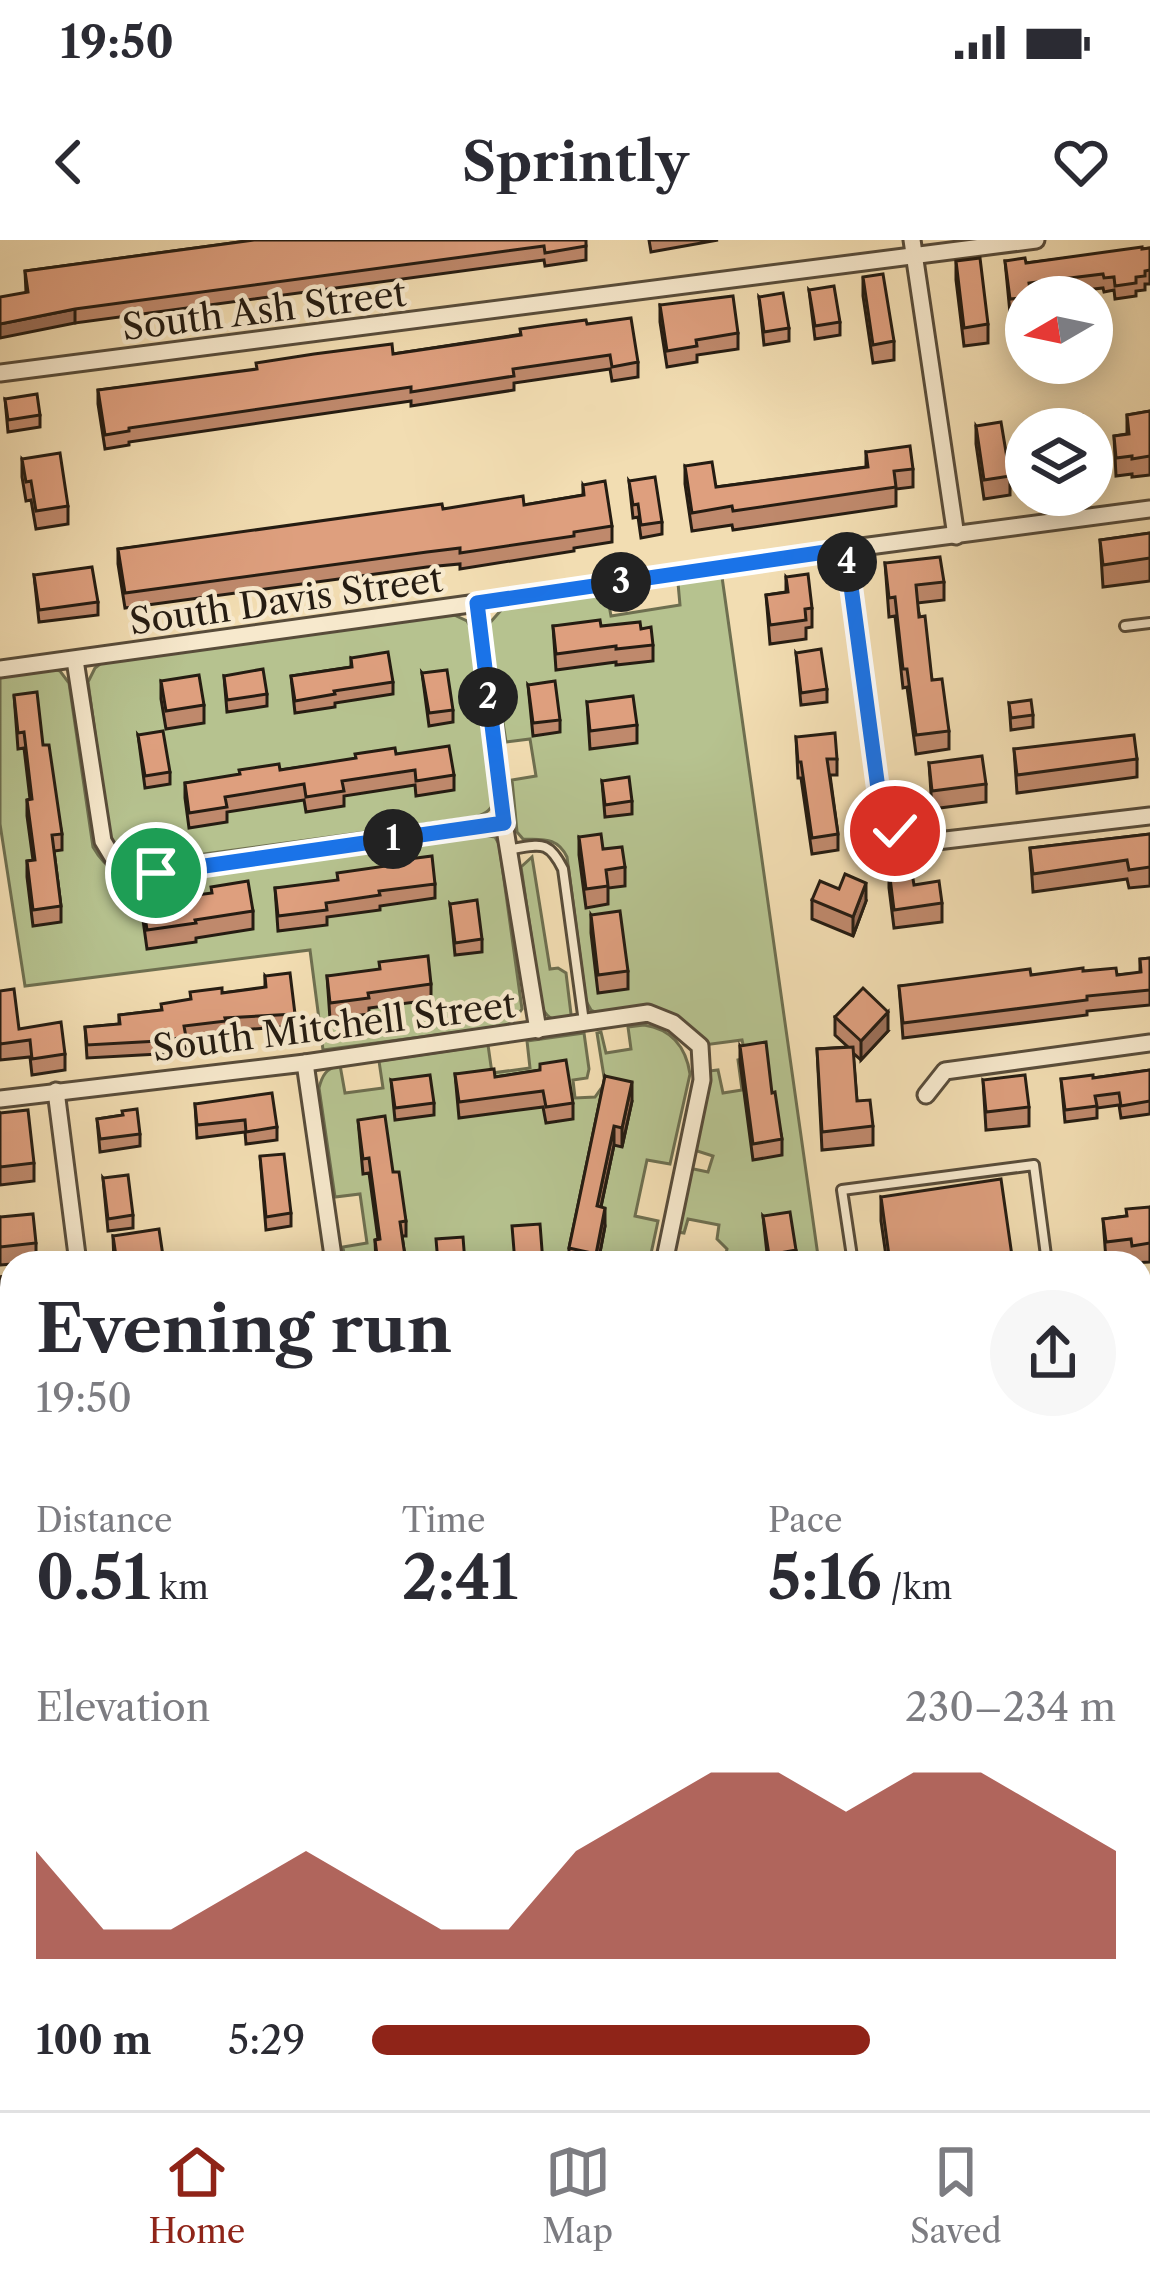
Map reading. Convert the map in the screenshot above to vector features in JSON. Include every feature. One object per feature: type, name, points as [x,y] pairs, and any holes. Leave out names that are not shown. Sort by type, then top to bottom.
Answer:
[{"type":"street","name":"South Ash Street","points":[[0,373],[913,248],[1036,240]]},
{"type":"street","points":[[913,248],[956,536]]},
{"type":"street","name":"South Davis Street","points":[[0,669],[1150,509]]},
{"type":"street","points":[[846,549],[879,796],[895,831],[920,843],[1150,816]]},
{"type":"street","points":[[477,603],[504,823],[538,1030]]},
{"type":"street","points":[[74,660],[103,841],[118,866],[156,873],[504,823]]},
{"type":"street","name":"South Mitchell Street","points":[[0,1099],[305,1063],[648,1013],[673,1023],[700,1046],[702,1080],[666,1251]]},
{"type":"street","points":[[926,1094],[945,1071],[1150,1042]]},
{"type":"street","points":[[305,1063],[332,1251]]},
{"type":"street","points":[[56,1091],[76,1251]]},
{"type":"lane","points":[[1125,626],[1150,623]]},
{"type":"lane","points":[[508,850],[540,845],[554,852],[563,869],[584,1023]]},
{"type":"lane","points":[[851,1251],[842,1190],[1034,1165],[1045,1251]]},
{"type":"green space","points":[[722,577],[817,1251],[727,1251],[717,1239],[719,1225],[688,1219],[684,1233],[677,1232],[689,1168],[708,1172],[713,1156],[694,1150],[709,1071],[718,1070],[723,1093],[742,1090],[738,1060],[746,1058],[742,1040],[704,1045],[679,1019],[656,1009],[591,1010],[567,857],[554,842],[523,839],[517,832],[512,780],[536,776],[530,739],[506,742],[488,625],[503,608],[607,594],[611,616],[680,605],[678,583]]},
{"type":"green space","points":[[452,614],[471,628],[495,799],[486,812],[145,862],[128,855],[112,840],[88,682],[104,661]]},
{"type":"green space","points":[[54,669],[69,683],[93,847],[104,862],[124,875],[150,880],[481,835],[495,837],[522,1009],[513,1022],[323,1050],[310,950],[25,986],[0,824],[0,675]]},
{"type":"green space","points":[[532,857],[550,969],[566,973],[568,1019],[552,1019],[542,1008],[521,867]]},
{"type":"green space","points":[[644,1025],[676,1041],[690,1074],[670,1164],[647,1160],[635,1216],[658,1221],[652,1251],[344,1251],[343,1247],[367,1243],[360,1194],[335,1197],[319,1088],[328,1070],[340,1065],[345,1093],[383,1088],[379,1061],[488,1045],[492,1073],[530,1068],[527,1041],[584,1033],[589,1069],[587,1078],[573,1080],[575,1098],[595,1097],[605,1083],[597,1033],[601,1032],[606,1053],[631,1049],[628,1027]]},
{"type":"building","points":[[254,240],[586,240],[586,246],[545,253],[544,246],[75,309],[0,324],[0,297],[28,292],[25,271]]},
{"type":"building","points":[[1150,248],[1150,270],[1145,276],[1136,277],[1136,283],[1115,286],[1113,276],[1103,274],[1007,276],[1005,261],[1025,258],[1026,263]]},
{"type":"building","points":[[980,258],[988,324],[964,328],[956,261]]},
{"type":"building","points":[[883,274],[894,341],[873,345],[863,277]]},
{"type":"building","points":[[834,286],[840,322],[815,326],[809,290]]},
{"type":"building","points":[[783,293],[789,328],[764,332],[759,297]]},
{"type":"building","points":[[733,296],[738,333],[667,351],[660,305]]},
{"type":"building","points":[[631,318],[638,362],[612,367],[610,355],[513,369],[514,376],[411,392],[411,387],[105,435],[98,390],[257,369],[256,363],[314,354],[392,344],[393,354],[521,335],[520,329]]},
{"type":"building","points":[[37,394],[40,415],[8,420],[5,399]]},
{"type":"building","points":[[1150,411],[1150,456],[1116,458],[1114,436],[1129,434],[1127,415]]},
{"type":"building","points":[[1001,422],[1005,477],[984,480],[976,426]]},
{"type":"building","points":[[910,446],[913,469],[894,471],[896,487],[692,513],[685,466],[712,462],[716,487],[868,467],[866,452]]},
{"type":"building","points":[[60,453],[68,506],[36,511],[22,459]]},
{"type":"building","points":[[655,477],[662,522],[641,525],[629,481]]},
{"type":"building","points":[[605,481],[612,526],[574,532],[574,536],[125,593],[118,549],[442,504],[443,509],[523,496],[524,505],[584,495],[583,485]]},
{"type":"building","points":[[1150,533],[1150,558],[1103,565],[1100,540]]},
{"type":"building","points":[[940,557],[944,582],[916,585],[919,617],[925,616],[932,680],[942,679],[949,731],[916,735],[895,597],[889,598],[885,563]]},
{"type":"building","points":[[92,567],[98,602],[39,610],[34,575]]},
{"type":"building","points":[[808,574],[812,608],[805,609],[806,620],[770,625],[766,595],[788,592],[786,577]]},
{"type":"building","points":[[600,620],[601,626],[640,622],[641,629],[651,627],[653,645],[556,654],[553,626]]},
{"type":"building","points":[[821,649],[827,689],[801,693],[796,653]]},
{"type":"building","points":[[388,652],[393,682],[295,701],[291,676],[352,667],[351,658]]},
{"type":"building","points":[[263,669],[267,694],[227,700],[224,676]]},
{"type":"building","points":[[447,670],[453,710],[429,713],[422,673]]},
{"type":"building","points":[[199,675],[204,705],[166,711],[161,681]]},
{"type":"building","points":[[555,681],[560,720],[533,723],[528,685]]},
{"type":"building","points":[[37,692],[62,834],[52,835],[61,906],[33,910],[27,861],[35,860],[27,800],[32,799],[14,695]]},
{"type":"building","points":[[633,696],[637,725],[590,731],[587,702]]},
{"type":"building","points":[[1031,700],[1033,715],[1011,718],[1009,703]]},
{"type":"building","points":[[163,731],[170,772],[145,776],[138,735]]},
{"type":"building","points":[[835,733],[837,759],[827,759],[838,834],[812,838],[796,737]]},
{"type":"building","points":[[1134,735],[1137,759],[1017,775],[1014,749]]},
{"type":"building","points":[[449,746],[454,775],[416,781],[415,770],[342,781],[344,791],[306,797],[304,784],[225,797],[227,807],[189,813],[185,783],[279,764],[280,770],[395,748],[396,754]]},
{"type":"building","points":[[982,756],[986,784],[932,791],[929,763]]},
{"type":"building","points":[[629,777],[632,801],[605,805],[602,781]]},
{"type":"building","points":[[601,834],[603,849],[622,847],[625,867],[606,870],[608,886],[586,889],[579,837]]},
{"type":"building","points":[[1150,834],[1150,867],[1129,870],[1127,860],[1033,874],[1030,848]]},
{"type":"building","points":[[432,856],[435,884],[379,891],[380,895],[326,903],[327,910],[278,916],[275,888],[338,880],[337,873]]},
{"type":"building","points":[[911,867],[914,885],[939,881],[942,903],[894,910],[889,870]]},
{"type":"building","points":[[845,874],[866,883],[853,917],[812,900],[820,881],[839,889]]},
{"type":"building","points":[[248,881],[253,911],[147,930],[143,902],[212,893],[211,887]]},
{"type":"building","points":[[477,900],[482,939],[455,943],[450,904]]},
{"type":"building","points":[[620,911],[628,971],[598,975],[591,915]]},
{"type":"building","points":[[428,956],[431,984],[330,1003],[327,976],[380,969],[379,962]]},
{"type":"building","points":[[1150,958],[1150,990],[903,1023],[899,986],[1030,969],[1031,975],[1116,968],[1117,975],[1141,972],[1140,959]]},
{"type":"building","points":[[290,973],[295,1014],[184,1026],[186,1037],[87,1045],[85,1027],[120,1024],[119,1015],[162,1010],[161,1004],[191,999],[190,992],[266,987],[265,976]]},
{"type":"building","points":[[863,988],[888,1012],[861,1041],[835,1017]]},
{"type":"building","points":[[14,989],[19,1029],[61,1022],[65,1054],[32,1059],[30,1040],[0,1044],[0,991]]},
{"type":"building","points":[[766,1042],[782,1139],[753,1144],[740,1046]]},
{"type":"building","points":[[853,1047],[857,1101],[870,1100],[873,1126],[822,1132],[817,1049]]},
{"type":"building","points":[[566,1060],[573,1103],[546,1107],[543,1091],[459,1102],[455,1074],[494,1069],[495,1077],[540,1070],[540,1064]]},
{"type":"building","points":[[1150,1070],[1150,1101],[1121,1106],[1119,1093],[1095,1096],[1097,1106],[1065,1110],[1061,1079]]},
{"type":"building","points":[[430,1075],[434,1103],[395,1108],[391,1080]]},
{"type":"building","points":[[1025,1075],[1029,1107],[986,1112],[983,1080]]},
{"type":"building","points":[[605,1076],[632,1082],[622,1128],[614,1126],[597,1206],[605,1208],[597,1251],[569,1248]]},
{"type":"building","points":[[272,1093],[277,1127],[246,1132],[245,1120],[197,1125],[195,1104]]},
{"type":"building","points":[[137,1109],[140,1134],[100,1139],[97,1119]]},
{"type":"building","points":[[28,1110],[34,1163],[0,1167],[0,1113]]},
{"type":"building","points":[[385,1116],[406,1221],[400,1222],[404,1251],[376,1251],[375,1240],[380,1239],[369,1158],[363,1159],[358,1120]]},
{"type":"building","points":[[284,1154],[291,1213],[266,1217],[260,1156]]},
{"type":"building","points":[[128,1175],[133,1215],[108,1219],[103,1178]]},
{"type":"building","points":[[1001,1179],[1011,1251],[888,1251],[881,1197]]},
{"type":"building","points":[[1150,1207],[1150,1243],[1106,1242],[1103,1219],[1127,1216],[1126,1209]]},
{"type":"building","points":[[790,1212],[796,1250],[768,1251],[763,1216]]},
{"type":"building","points":[[33,1214],[36,1243],[0,1247],[0,1217]]},
{"type":"building","points":[[540,1224],[542,1251],[514,1251],[512,1226]]},
{"type":"building","points":[[159,1229],[162,1251],[115,1251],[113,1236]]},
{"type":"building","points":[[463,1237],[464,1251],[437,1251],[436,1239]]},
{"type":"route","points":[[156,873],[504,823],[477,603],[846,549],[879,796],[895,831]]}]
